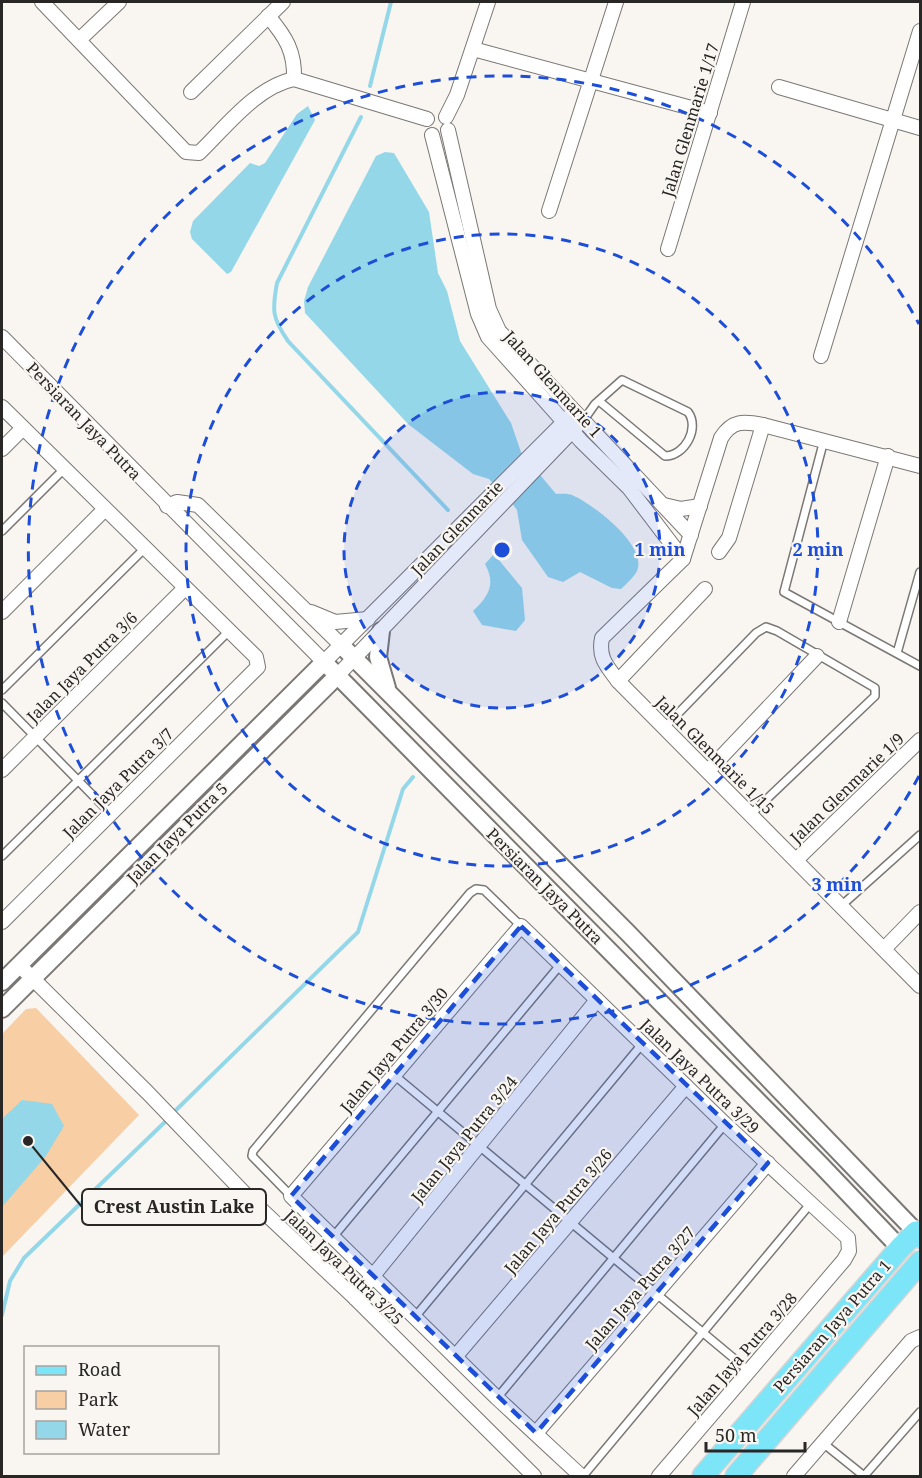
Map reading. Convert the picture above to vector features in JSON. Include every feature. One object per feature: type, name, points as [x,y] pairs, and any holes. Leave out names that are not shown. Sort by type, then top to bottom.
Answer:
[{"type":"main road","name":"Persiaran Jaya Putra 1","points":[[703,1476],[900,1248],[918,1234]]},
{"type":"main road","name":"Persiaran Jaya Putra","points":[[900,1248],[920,1265]]},
{"type":"main road","name":"Persiaran Jaya Putra 1","points":[[736,1476],[920,1265]]},
{"type":"street","points":[[42,2],[180,148],[194,154],[200,153],[255,100],[284,81],[294,79],[427,119]]},
{"type":"street","points":[[79,40],[119,2]]},
{"type":"street","points":[[191,92],[283,2]]},
{"type":"street","points":[[427,119],[427,130],[432,135],[439,136],[447,123],[488,2]]},
{"type":"street","points":[[549,211],[593,81],[616,2]]},
{"type":"street","name":"Jalan Glenmarie 1/17","points":[[668,249],[743,2]]},
{"type":"street","points":[[268,16],[284,35],[293,52],[294,79]]},
{"type":"street","points":[[821,356],[921,31]]},
{"type":"street","points":[[473,49],[710,113]]},
{"type":"street","points":[[779,87],[921,128]]},
{"type":"street","points":[[427,119],[436,113],[447,123]]},
{"type":"street","name":"Jalan Glenmarie 1","points":[[447,123],[463,227]]},
{"type":"street","name":"Jalan Glenmarie 1","points":[[432,135],[463,227],[473,266],[478,314],[488,337],[634,483],[664,505],[691,535]]},
{"type":"street","name":"Persiaran Jaya Putra","points":[[2,337],[820,1164],[900,1248]]},
{"type":"street","points":[[2,407],[229,631]]},
{"type":"street","name":"Jalan Glenmarie 1/15","points":[[921,466],[763,425],[741,421],[726,429],[721,438],[683,559],[602,638],[600,651],[603,662],[618,681],[921,986]]},
{"type":"street","name":"Jalan Glenmarie","points":[[341,645],[495,501],[573,422]]},
{"type":"street","points":[[719,552],[729,538],[763,425]]},
{"type":"street","points":[[2,449],[23,428]]},
{"type":"street","points":[[839,622],[888,456]]},
{"type":"street","name":"Jalan Glenmarie 1","points":[[634,483],[683,559]]},
{"type":"street","name":"Jalan Glenmarie","points":[[355,658],[495,501]]},
{"type":"street","name":"Persiaran Jaya Putra","points":[[167,506],[177,502],[198,505],[355,658],[628,933],[918,1234]]},
{"type":"street","points":[[664,505],[681,509],[700,506]]},
{"type":"street","points":[[2,612],[105,509]]},
{"type":"street","name":"Jalan Jaya Putra 3/6","points":[[2,770],[185,588]]},
{"type":"street","points":[[618,681],[705,589]]},
{"type":"street","points":[[303,609],[335,622],[368,619]]},
{"type":"street","name":"Jalan Jaya Putra 3/7","points":[[2,922],[258,667],[255,657],[229,631]]},
{"type":"street","points":[[381,631],[378,657],[389,692]]},
{"type":"street","name":"Jalan Jaya Putra 5","points":[[2,982],[341,645]]},
{"type":"street","points":[[708,771],[817,656]]},
{"type":"street","name":"Jalan Jaya Putra 5","points":[[2,1009],[355,658]]},
{"type":"street","name":"Jalan Glenmarie 1/9","points":[[796,860],[921,740]]},
{"type":"street","points":[[884,949],[921,912]]},
{"type":"street","name":"Jalan Jaya Putra 3/29","points":[[521,926],[724,1124],[848,1238],[849,1251]]},
{"type":"street","name":"Jalan Jaya Putra 3/30","points":[[291,1196],[521,926]]},
{"type":"street","name":"Jalan Jaya Putra 3/25","points":[[19,965],[148,1093],[249,1198],[355,1298],[534,1476]]},
{"type":"street","name":"Jalan Jaya Putra 3/24","points":[[355,1298],[597,1000]]},
{"type":"street","name":"Jalan Jaya Putra 3/26","points":[[455,1357],[686,1086]]},
{"type":"street","name":"Jalan Jaya Putra 3/27","points":[[536,1433],[768,1163]]},
{"type":"street","name":"Jalan Jaya Putra 3/25","points":[[291,1196],[497,1398],[582,1476]]},
{"type":"street","name":"Jalan Jaya Putra 3/28","points":[[659,1476],[849,1251]]},
{"type":"street","points":[[794,1476],[911,1341],[921,1337]]},
{"type":"lane","points":[[573,422],[622,380],[688,412],[692,425],[684,449],[675,456],[665,456],[597,403]]},
{"type":"lane","points":[[573,422],[597,403]]},
{"type":"lane","points":[[824,440],[784,592],[921,666]]},
{"type":"lane","points":[[2,531],[64,469]]},
{"type":"lane","points":[[2,690],[145,548]]},
{"type":"lane","points":[[897,653],[921,572]]},
{"type":"lane","points":[[665,728],[756,633],[766,627],[777,630],[817,656],[868,682],[875,688],[875,696],[751,814]]},
{"type":"lane","points":[[2,856],[229,631]]},
{"type":"lane","points":[[2,703],[111,814]]},
{"type":"lane","points":[[841,906],[921,835]]},
{"type":"lane","points":[[291,1196],[252,1156],[253,1151],[470,893],[476,889],[484,890],[521,926]]},
{"type":"lane","points":[[333,1237],[561,964]]},
{"type":"lane","points":[[415,1317],[643,1043]]},
{"type":"lane","points":[[394,1076],[749,1371]]},
{"type":"lane","points":[[497,1398],[724,1124]]},
{"type":"lane","points":[[582,1476],[811,1203]]},
{"type":"lane","points":[[823,1443],[864,1476],[921,1412]]},
{"type":"highlighted area","points":[[521,926],[768,1163],[536,1433],[291,1196]]},
{"type":"green space","points":[[36,1008],[139,1115],[2,1257],[2,1034],[26,1009]]},
{"type":"water","points":[[308,106],[315,120],[231,272],[227,274],[192,239],[190,232],[193,221],[250,163],[259,166],[265,163],[297,114]]},
{"type":"water","points":[[385,152],[394,153],[429,212],[438,273],[447,291],[460,341],[511,423],[521,452],[556,494],[572,495],[594,508],[617,528],[635,550],[638,561],[637,571],[621,589],[612,588],[580,572],[563,582],[548,577],[522,540],[517,510],[511,502],[489,479],[473,474],[408,424],[305,313],[304,301],[308,287],[376,156]]},
{"type":"water","points":[[494,554],[522,588],[525,620],[516,631],[482,625],[473,611],[487,595],[490,578],[485,564]]},
{"type":"water","points":[[22,1100],[52,1104],[64,1126],[46,1156],[2,1207],[2,1119]]},
{"type":"waterway","points":[[370,86],[391,2]]},
{"type":"waterway","points":[[361,117],[277,283],[274,300],[276,320],[288,341],[448,510]]},
{"type":"waterway","points":[[173,1113],[358,932],[403,789],[413,777]]},
{"type":"waterway","points":[[2,1315],[10,1281],[24,1258],[168,1119]]},
{"type":"place","name":"Crest Austin Lake","points":[[28,1141]]}]
